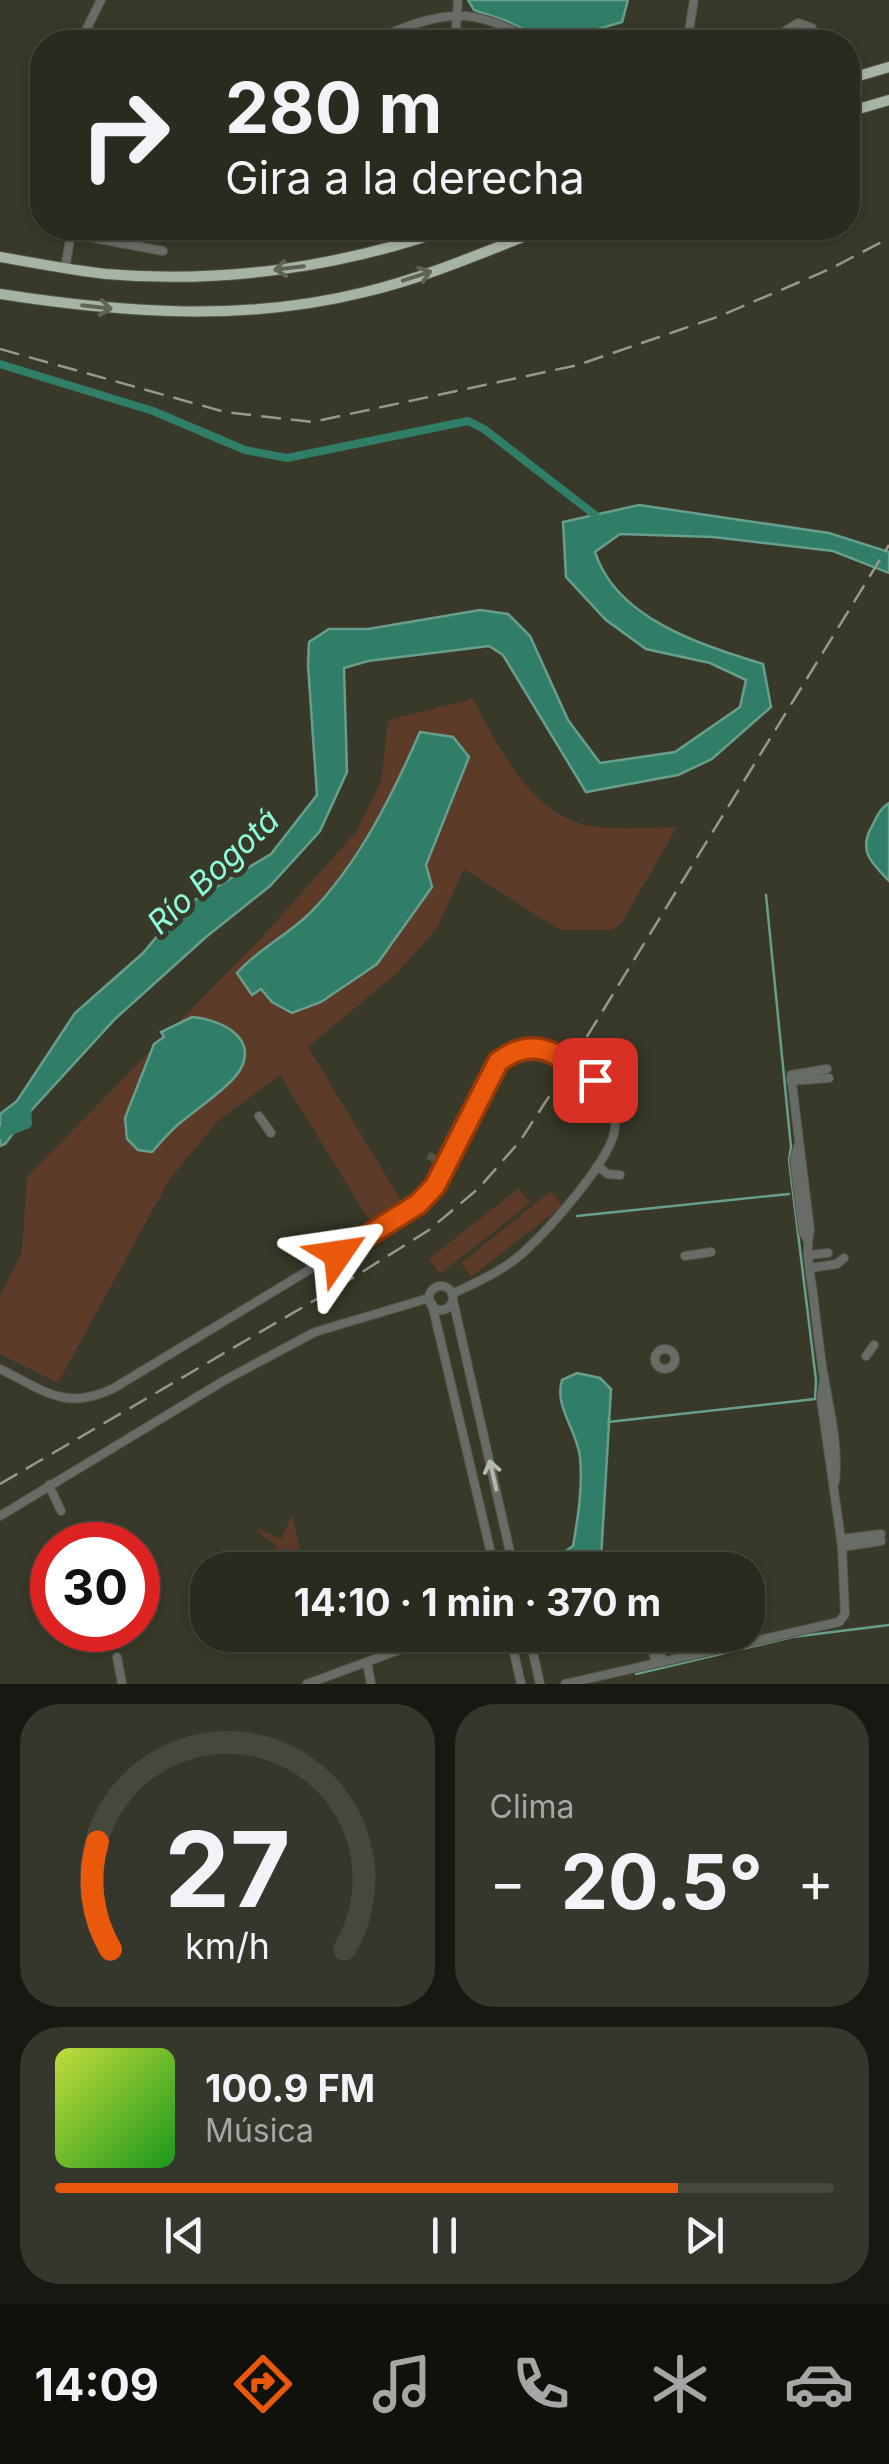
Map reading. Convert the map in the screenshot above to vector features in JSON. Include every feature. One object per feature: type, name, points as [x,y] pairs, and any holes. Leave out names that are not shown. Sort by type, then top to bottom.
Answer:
[{"type":"highway","points":[[860,75],[889,67]]},
{"type":"highway","points":[[860,108],[889,100]]},
{"type":"highway","points":[[0,257],[124,275],[258,272],[343,259],[409,240]]},
{"type":"highway","points":[[0,294],[146,312],[276,308],[389,286],[514,240]]},
{"type":"street","points":[[86,30],[102,0]]},
{"type":"street","points":[[456,30],[458,0]]},
{"type":"street","points":[[689,30],[694,0]]},
{"type":"street","points":[[398,30],[458,13],[513,30]]},
{"type":"street","points":[[787,30],[798,23],[813,30]]},
{"type":"street","points":[[65,269],[70,240]]},
{"type":"street","points":[[111,240],[163,252]]},
{"type":"street","points":[[0,1368],[67,1399],[92,1399],[332,1258],[418,1204],[435,1186],[498,1062],[512,1052],[532,1046],[554,1053],[595,1080],[612,1108],[615,1127],[611,1145],[563,1211],[524,1253],[453,1298],[443,1309],[430,1301],[315,1332],[225,1380],[48,1485],[0,1517],[0,1528]]},
{"type":"street","points":[[565,1684],[838,1622],[847,1606],[821,1399],[824,1376],[808,1240],[802,1232],[791,1078],[828,1074]]},
{"type":"street","points":[[260,1116],[271,1133]]},
{"type":"street","points":[[434,1159],[445,1166]]},
{"type":"street","points":[[322,1240],[332,1258]]},
{"type":"street","points":[[685,1256],[711,1252]]},
{"type":"street","points":[[809,1255],[832,1253],[844,1258],[838,1264],[810,1268]]},
{"type":"street","points":[[490,1552],[430,1301],[432,1290],[440,1286],[448,1288],[453,1298],[510,1552]]},
{"type":"street","points":[[866,1356],[874,1345]]},
{"type":"street","points":[[455,1403],[476,1400]]},
{"type":"street","points":[[48,1485],[62,1511]]},
{"type":"street","points":[[842,1543],[880,1538]]},
{"type":"street","points":[[312,1683],[397,1652]]},
{"type":"street","points":[[514,1652],[522,1684]]},
{"type":"street","points":[[533,1652],[540,1684]]},
{"type":"street","points":[[657,1652],[660,1662]]},
{"type":"street","points":[[117,1657],[122,1684]]},
{"type":"street","points":[[366,1662],[371,1684]]},
{"type":"shaded area","points":[[473,699],[522,780],[555,812],[599,827],[677,827],[621,924],[612,930],[560,930],[464,869],[437,928],[398,972],[308,1047],[401,1200],[375,1220],[369,1220],[280,1075],[218,1121],[169,1180],[58,1383],[0,1354],[0,1296],[22,1252],[27,1177],[264,935],[356,832],[381,782],[388,720]]},
{"type":"shaded area","points":[[519,1188],[530,1203],[440,1274],[429,1259]]},
{"type":"shaded area","points":[[551,1191],[562,1206],[471,1277],[461,1263]]},
{"type":"shaded area","points":[[292,1516],[301,1552],[272,1552],[277,1546],[259,1529],[281,1539]]},
{"type":"water","points":[[468,0],[628,0],[622,22],[598,30],[525,30],[474,10]]},
{"type":"water","points":[[639,505],[829,533],[889,552],[889,573],[833,551],[713,537],[620,534],[595,552],[606,575],[641,612],[689,638],[763,664],[771,707],[712,759],[678,775],[586,792],[503,655],[489,646],[368,661],[344,668],[347,772],[320,831],[270,886],[115,1019],[0,1146],[0,1114],[17,1101],[75,1013],[143,953],[180,909],[271,854],[317,795],[309,642],[329,629],[368,629],[480,610],[508,614],[530,636],[568,720],[600,763],[675,752],[740,707],[746,680],[710,663],[646,649],[606,620],[566,577],[563,522]]},
{"type":"water","points":[[420,732],[453,737],[469,757],[426,865],[432,887],[377,964],[321,1002],[292,1013],[272,1002],[261,989],[252,995],[237,973],[310,913],[344,873],[386,804]]},
{"type":"water","points":[[889,803],[889,881],[869,858],[866,845],[878,815]]},
{"type":"water","points":[[192,1017],[224,1026],[240,1039],[244,1058],[240,1070],[152,1152],[138,1150],[127,1139],[125,1118],[154,1044],[164,1037],[161,1032]]},
{"type":"water","points":[[577,1373],[600,1378],[611,1389],[601,1552],[564,1552],[573,1546],[581,1479],[575,1437],[561,1400],[562,1380]]},
{"type":"waterway","points":[[0,364],[153,411],[245,450],[287,458],[468,421],[484,429],[595,515]]},
{"type":"waterway","points":[[608,1422],[815,1399],[766,895]]},
{"type":"waterway","name":"Río Bogotá","points":[[0,1133],[26,1123],[25,1103]]},
{"type":"waterway","points":[[577,1216],[789,1194]]},
{"type":"waterway","points":[[636,1674],[792,1637],[889,1625]]},
{"type":"tunnel","points":[[428,1155],[435,1159]]},
{"type":"railway","points":[[0,349],[225,412],[312,422],[578,365],[720,316],[830,269],[889,238]]},
{"type":"railway","points":[[0,1484],[351,1279],[429,1230],[479,1188],[520,1141],[567,1069],[889,545]]},
{"type":"route","points":[[338,1254],[418,1204],[435,1186],[498,1062],[512,1052],[532,1046],[554,1053],[595,1080]]}]
